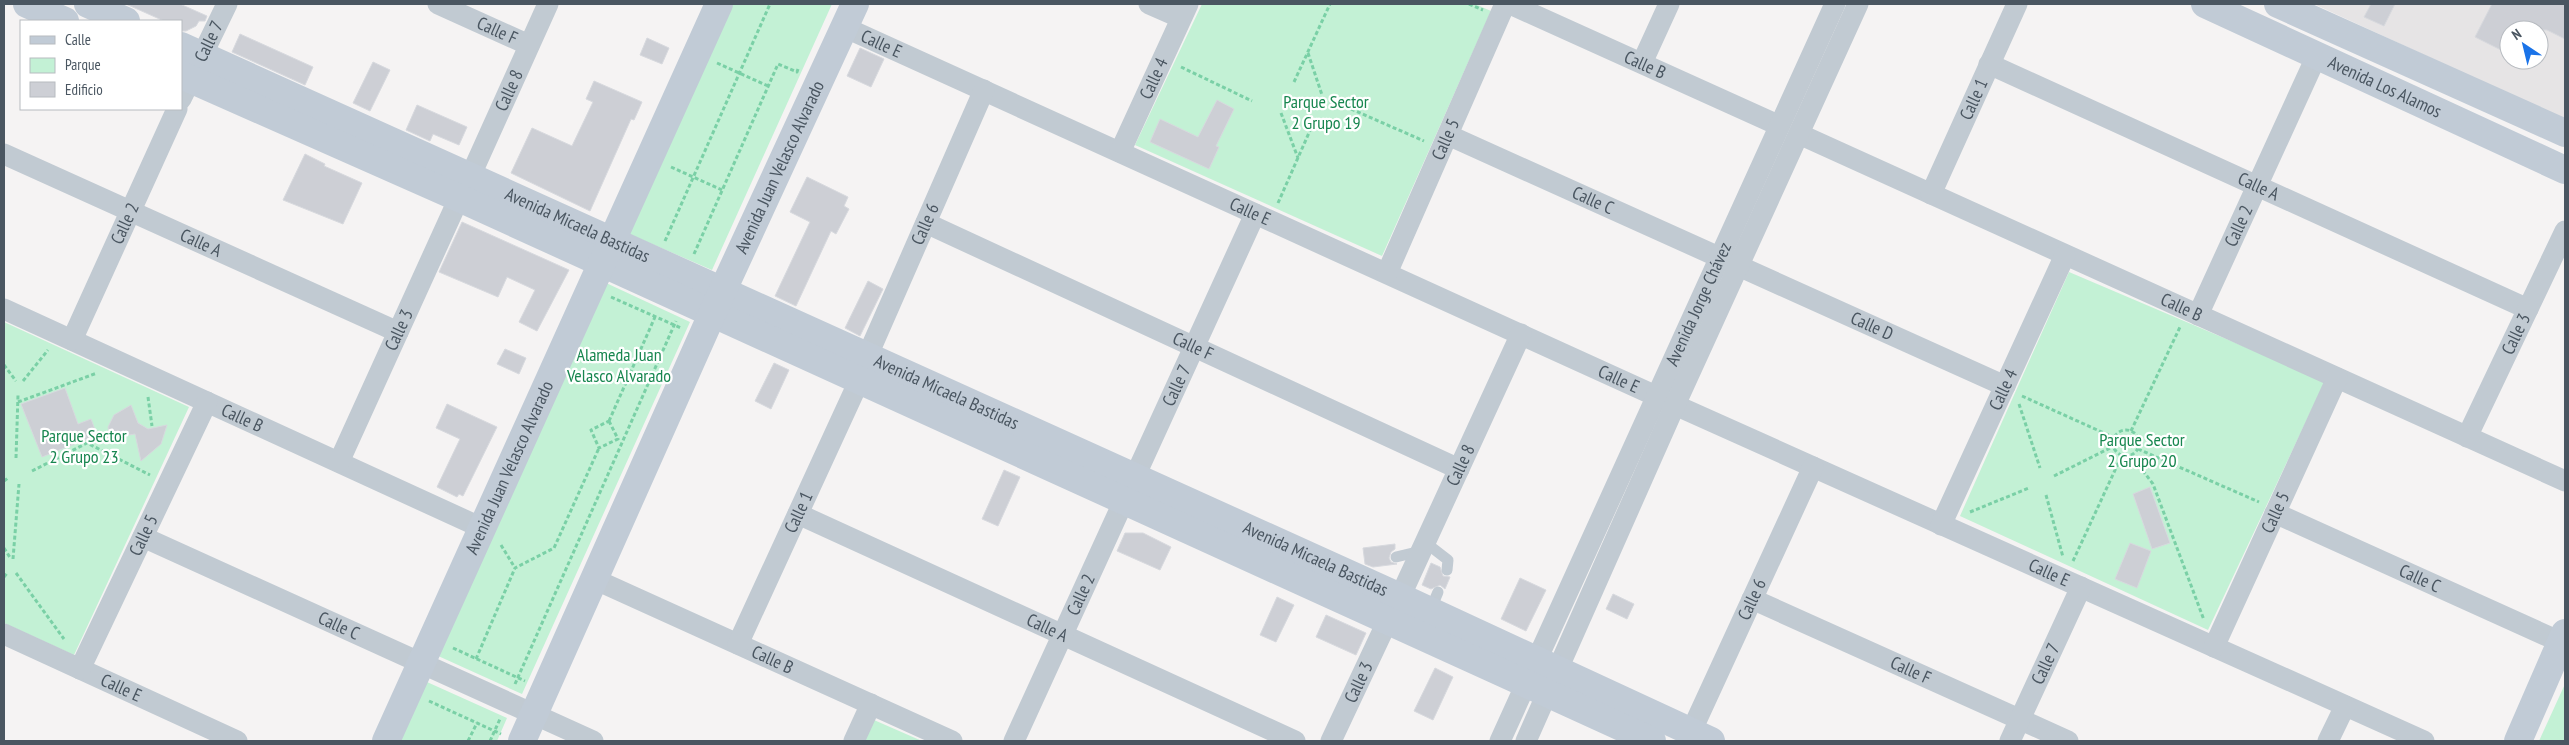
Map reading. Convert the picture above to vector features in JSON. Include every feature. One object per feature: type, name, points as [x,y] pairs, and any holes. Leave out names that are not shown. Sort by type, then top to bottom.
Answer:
[{"type":"street","points":[[27,4],[63,20]]},
{"type":"street","points":[[88,4],[124,20]]},
{"type":"street","name":"Calle 7","points":[[187,71],[227,4]]},
{"type":"street","name":"Calle F","points":[[438,4],[529,45]]},
{"type":"street","name":"Calle 8","points":[[465,187],[548,4]]},
{"type":"street","name":"Avenida Juan Velasco Alvarado","points":[[386,741],[432,639],[491,536],[600,264],[719,4]]},
{"type":"street","points":[[1150,4],[1185,11]]},
{"type":"street","name":"Calle B","points":[[1510,4],[1778,125]]},
{"type":"street","points":[[1642,63],[1669,4]]},
{"type":"street","name":"Avenida Jorge Chávez","points":[[1526,741],[1542,676],[1656,396],[1834,4]]},
{"type":"street","name":"Avenida Jorge Chávez","points":[[1500,741],[1542,676],[1675,405],[1858,4]]},
{"type":"street","name":"Calle 1","points":[[1930,194],[2017,4]]},
{"type":"street","name":"Avenida Los Alamos","points":[[2205,4],[2565,170]]},
{"type":"street","name":"Avenida Los Alamos","points":[[2278,4],[2565,133]]},
{"type":"street","name":"Calle 5","points":[[1387,274],[1445,142],[1497,8]]},
{"type":"street","name":"Calle 4","points":[[1120,152],[1185,11]]},
{"type":"street","name":"Avenida Juan Velasco Alvarado","points":[[516,740],[539,702],[717,303],[849,15]]},
{"type":"street","name":"Calle E","points":[[849,15],[984,90],[1656,396]]},
{"type":"street","name":"Calle 2","points":[[2190,323],[2257,186],[2317,55]]},
{"type":"street","name":"Calle A","points":[[1989,64],[2528,309]]},
{"type":"street","name":"Avenida Micaela Bastidas","points":[[187,71],[465,187],[600,264],[680,314],[717,303]]},
{"type":"street","name":"Calle 6","points":[[863,369],[984,90]]},
{"type":"street","name":"Calle 2","points":[[72,340],[177,110]]},
{"type":"street","name":"Calle B","points":[[1799,134],[2065,255],[2190,323],[2337,378],[2565,482]]},
{"type":"street","name":"Calle C","points":[[1445,142],[1739,266]]},
{"type":"street","name":"Calle A","points":[[4,154],[398,332]]},
{"type":"street","name":"Calle 3","points":[[339,462],[465,187]]},
{"type":"street","name":"Calle 7","points":[[1124,502],[1195,347],[1262,217]]},
{"type":"street","name":"Calle F","points":[[926,223],[1459,469]]},
{"type":"street","name":"Calle 3","points":[[2467,437],[2565,231]]},
{"type":"street","name":"Calle 4","points":[[1941,524],[2065,255]]},
{"type":"street","name":"Avenida Micaela Bastidas","points":[[600,264],[717,303],[863,369],[1124,502],[1387,622],[1542,676],[1701,737]]},
{"type":"street","name":"Calle D","points":[[1739,266],[2005,386]]},
{"type":"street","name":"Calle B","points":[[4,308],[339,462],[491,536]]},
{"type":"street","name":"Calle 8","points":[[1400,597],[1521,334]]},
{"type":"street","name":"Avenida Micaela Bastidas","points":[[863,369],[1136,477],[1350,569],[1400,597],[1434,601],[1542,676],[1652,741]]},
{"type":"street","name":"Calle 1","points":[[738,644],[863,369]]},
{"type":"street","name":"Calle 5","points":[[2214,647],[2266,512],[2337,378]]},
{"type":"street","name":"Calle 5","points":[[80,669],[207,402]]},
{"type":"street","name":"Calle E","points":[[1675,405],[2424,741]]},
{"type":"street","name":"Calle 6","points":[[1701,737],[1752,598],[1813,467]]},
{"type":"street","name":"Calle 2","points":[[1014,741],[1124,502]]},
{"type":"street","name":"Calle C","points":[[2266,512],[2564,640]]},
{"type":"street","name":"Calle A","points":[[798,514],[1295,741]]},
{"type":"street","name":"Calle C","points":[[143,537],[507,702],[539,702]]},
{"type":"street","name":"Calle B","points":[[594,579],[952,741]]},
{"type":"street","name":"Calle 7","points":[[2010,741],[2020,720],[2072,583]]},
{"type":"street","name":"Calle F","points":[[1752,598],[2068,741]]},
{"type":"street","name":"Calle 3","points":[[1332,741],[1387,622]]},
{"type":"street","name":"Calle E","points":[[4,634],[80,669],[213,736],[237,741]]},
{"type":"street","points":[[2518,741],[2564,640]]},
{"type":"street","points":[[539,702],[593,741]]},
{"type":"street","points":[[854,741],[870,704]]},
{"type":"street","points":[[2328,741],[2345,706]]},
{"type":"lane","points":[[1396,557],[1424,547],[1448,560],[1447,570]]},
{"type":"path","points":[[664,242],[770,4]]},
{"type":"path","points":[[1294,82],[1330,4]]},
{"type":"path","points":[[1469,4],[1497,8]]},
{"type":"path","points":[[1308,53],[1322,95]]},
{"type":"path","points":[[1163,58],[1252,101]]},
{"type":"path","points":[[714,62],[768,86]]},
{"type":"path","points":[[694,255],[778,64],[797,72],[800,63]]},
{"type":"path","points":[[1351,109],[1445,142]]},
{"type":"path","points":[[1281,113],[1298,158]]},
{"type":"path","points":[[1262,217],[1298,158],[1312,126]]},
{"type":"path","points":[[668,166],[722,190]]},
{"type":"path","points":[[600,264],[655,317]]},
{"type":"path","points":[[655,317],[680,314]]},
{"type":"path","points":[[680,314],[702,338]]},
{"type":"path","points":[[490,741],[680,314]]},
{"type":"path","points":[[599,448],[591,430],[609,421],[655,317]]},
{"type":"path","points":[[2130,431],[2190,323],[2172,321]]},
{"type":"path","points":[[23,381],[50,348],[42,344]]},
{"type":"path","points":[[4,365],[16,381]]},
{"type":"path","points":[[18,402],[101,372],[93,368]]},
{"type":"path","points":[[152,426],[148,393],[157,398]]},
{"type":"path","points":[[2040,468],[2016,394],[2115,438]]},
{"type":"path","points":[[16,458],[18,395]]},
{"type":"path","points":[[476,659],[515,568],[554,548],[599,448],[618,439],[609,421]]},
{"type":"path","points":[[2122,431],[2130,431],[2138,436],[2138,449],[2131,455],[2122,455],[2114,446],[2115,438],[2122,431]]},
{"type":"path","points":[[32,471],[87,443],[153,476],[149,485]]},
{"type":"path","points":[[2054,476],[2114,446]]},
{"type":"path","points":[[2138,449],[2262,503],[2266,512]]},
{"type":"path","points":[[2072,583],[2122,455]]},
{"type":"path","points":[[2131,455],[2153,484],[2206,625]]},
{"type":"path","points":[[4,481],[8,478]]},
{"type":"path","points":[[4,548],[12,559],[19,484]]},
{"type":"path","points":[[1941,524],[2029,488]]},
{"type":"path","points":[[2046,495],[2064,562],[2056,558]]},
{"type":"path","points":[[491,536],[515,568]]},
{"type":"path","points":[[4,577],[8,572]]},
{"type":"path","points":[[16,573],[72,650],[80,669]]},
{"type":"path","points":[[2206,625],[2210,616]]},
{"type":"path","points":[[2197,621],[2206,625]]},
{"type":"path","points":[[432,639],[518,678],[539,702]]},
{"type":"path","points":[[408,691],[516,740]]},
{"type":"path","points":[[468,741],[477,723]]},
{"type":"shaded area","points":[[2314,4],[2565,4],[2565,120]]},
{"type":"green space","points":[[732,4],[832,4],[712,270],[629,234]]},
{"type":"green space","name":"Parque Sector 2 Grupo 19","points":[[1202,4],[1475,4],[1491,11],[1382,256],[1135,145]]},
{"type":"green space","name":"Parque Sector 2 Grupo 20","points":[[2069,272],[2325,381],[2208,630],[1960,516]]},
{"type":"green space","name":"Alameda Juan Velasco Alvarado","points":[[604,282],[690,322],[522,694],[436,655]]},
{"type":"green space","name":"Parque Sector 2 Grupo 23","points":[[4,322],[189,407],[74,655],[4,623]]},
{"type":"green space","points":[[427,682],[507,718],[497,741],[399,741]]},
{"type":"green space","points":[[2565,684],[2565,741],[2539,741]]},
{"type":"green space","points":[[874,720],[922,741],[865,741]]},
{"type":"building","points":[[126,4],[180,4],[207,16],[205,21],[199,21],[196,26],[186,31],[182,31],[182,20],[162,20]]},
{"type":"building","points":[[2371,4],[2395,4],[2384,26],[2364,17]]},
{"type":"building","points":[[2492,4],[2565,4],[2565,39],[2549,31],[2549,20],[2499,20],[2499,49],[2475,37]]},
{"type":"building","points":[[240,34],[313,67],[305,85],[232,52]]},
{"type":"building","points":[[647,38],[669,48],[662,64],[640,55]]},
{"type":"building","points":[[860,48],[884,59],[871,87],[847,76]]},
{"type":"building","points":[[373,62],[390,70],[370,111],[353,103]]},
{"type":"building","points":[[594,81],[642,102],[634,120],[631,119],[590,211],[511,173],[532,128],[572,146],[593,102],[586,99]]},
{"type":"building","points":[[1217,100],[1234,109],[1216,146],[1219,147],[1209,169],[1150,142],[1160,119],[1198,137]]},
{"type":"building","points":[[417,105],[467,127],[459,145],[433,134],[430,141],[406,130]]},
{"type":"building","points":[[305,154],[325,164],[324,166],[362,183],[343,224],[283,200]]},
{"type":"building","points":[[807,177],[848,197],[844,206],[849,209],[836,234],[831,231],[796,306],[775,296],[810,222],[790,212]]},
{"type":"building","points":[[462,222],[569,270],[537,331],[519,322],[535,290],[507,277],[498,297],[439,272]]},
{"type":"building","points":[[868,281],[883,289],[860,336],[845,328]]},
{"type":"building","points":[[505,349],[526,358],[519,374],[497,364]]},
{"type":"building","points":[[774,363],[789,370],[771,409],[755,401]]},
{"type":"building","points":[[65,388],[78,424],[91,419],[97,435],[42,457],[21,404]]},
{"type":"building","points":[[447,404],[497,427],[463,496],[459,494],[457,497],[437,487],[460,439],[436,428]]},
{"type":"building","points":[[131,405],[138,423],[148,429],[167,425],[161,444],[141,461],[135,434],[110,438],[108,427],[114,415]]},
{"type":"building","points":[[1004,470],[1020,477],[998,526],[982,519]]},
{"type":"building","points":[[2150,487],[2170,543],[2152,549],[2133,494]]},
{"type":"building","points":[[1125,533],[1143,533],[1171,547],[1160,570],[1117,551]]},
{"type":"building","points":[[2130,543],[2151,551],[2137,588],[2115,579]]},
{"type":"building","points":[[1395,544],[1395,549],[1391,552],[1389,558],[1391,562],[1397,564],[1373,567],[1365,564],[1363,548]]},
{"type":"building","points":[[1431,563],[1440,567],[1443,576],[1450,577],[1445,589],[1440,585],[1431,589],[1422,585]]},
{"type":"building","points":[[1520,578],[1546,590],[1526,631],[1501,619]]},
{"type":"building","points":[[1613,594],[1634,604],[1627,619],[1606,609]]},
{"type":"building","points":[[1277,597],[1294,605],[1276,642],[1260,635]]},
{"type":"building","points":[[1326,615],[1366,633],[1356,655],[1316,637]]},
{"type":"building","points":[[1435,668],[1453,677],[1433,720],[1414,711]]}]
